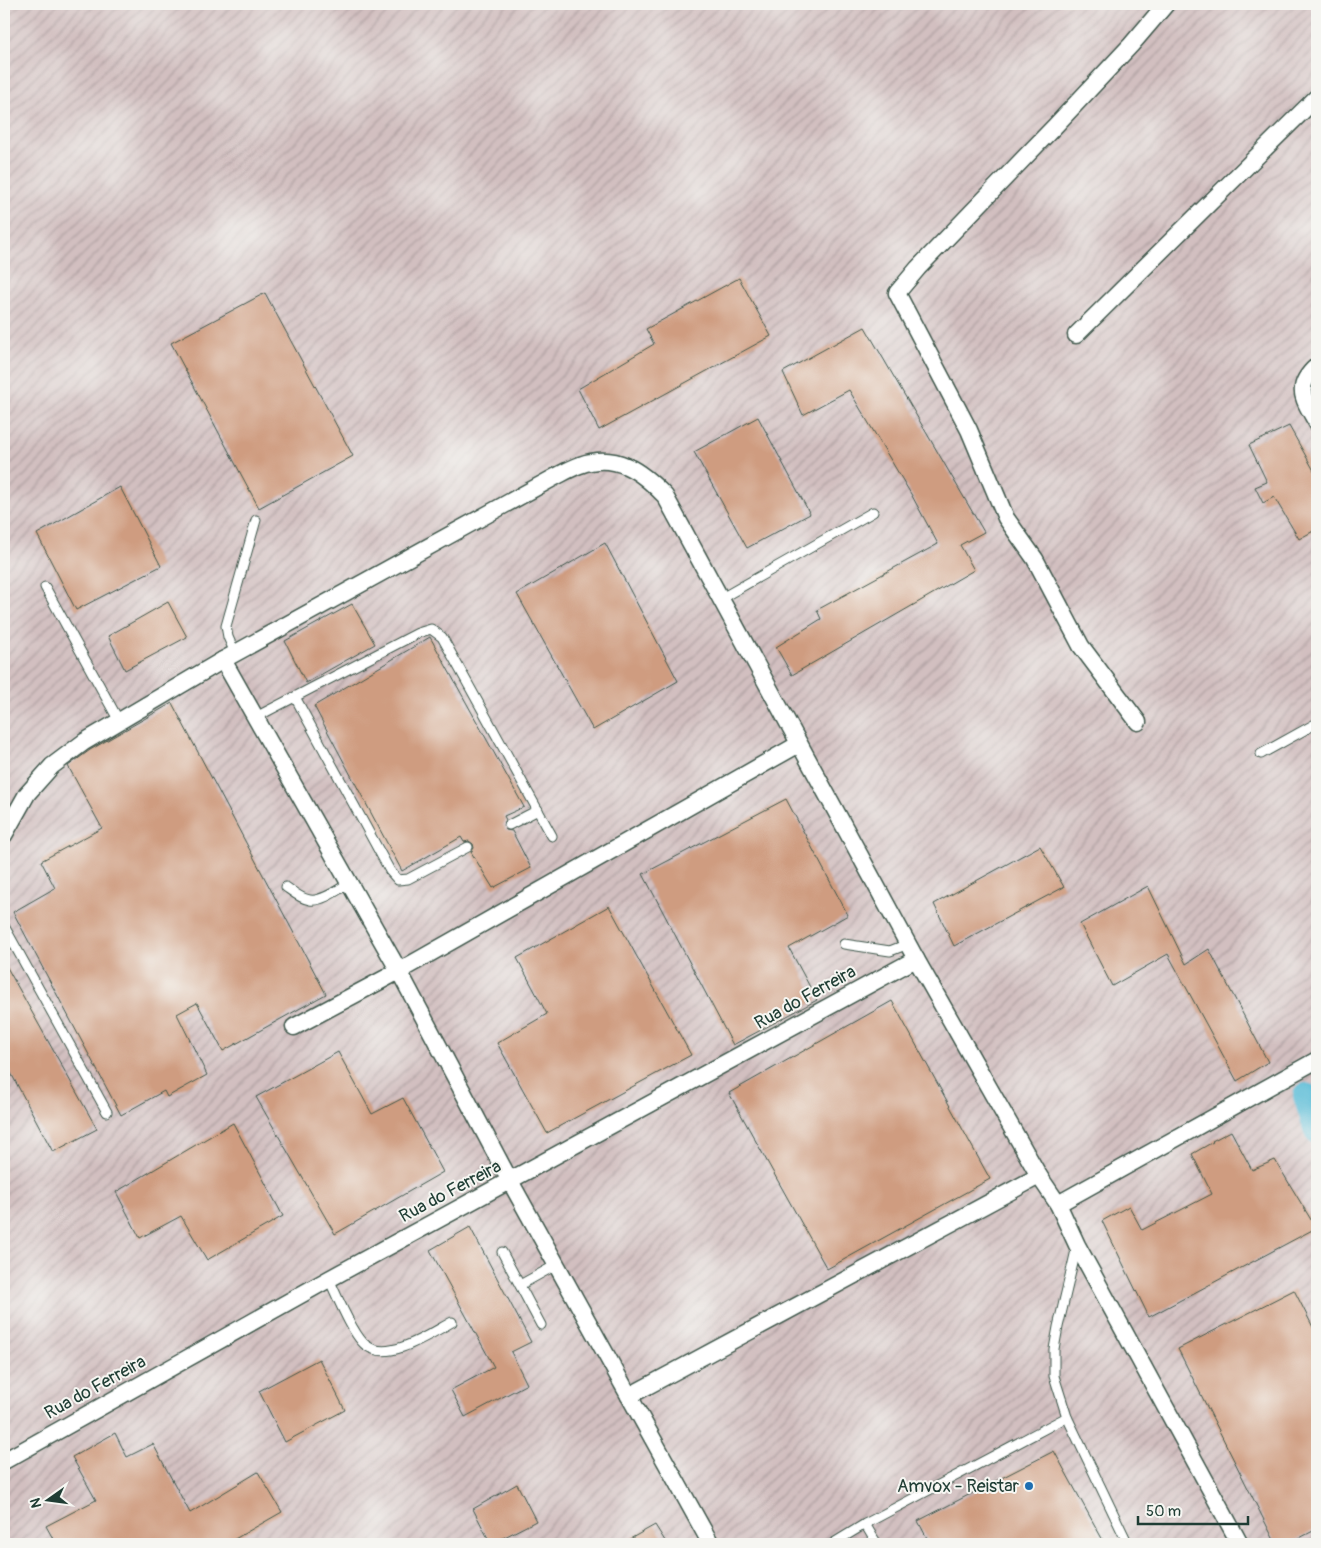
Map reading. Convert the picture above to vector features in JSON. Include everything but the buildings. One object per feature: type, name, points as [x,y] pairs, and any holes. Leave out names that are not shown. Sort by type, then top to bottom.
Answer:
[{"type":"street","points":[[1138,722],[1081,646],[1035,560],[1006,518],[969,430],[897,293],[918,268],[1118,58],[1166,4]]},
{"type":"street","points":[[1076,335],[1317,97]]},
{"type":"street","points":[[1317,366],[1303,382],[1303,392],[1317,424]]},
{"type":"street","points":[[5,827],[27,794],[52,766],[84,742],[229,657],[580,465],[598,460],[617,462],[632,468],[649,479],[665,496],[916,959],[1039,1176],[1058,1204],[1078,1245],[1240,1544]]},
{"type":"street","points":[[229,657],[256,717],[399,971],[510,1181],[711,1544]]},
{"type":"street","points":[[294,1027],[399,971],[799,744]]},
{"type":"street","name":"Rua do Ferreira","points":[[4,1462],[329,1279],[916,959]]},
{"type":"street","points":[[1058,1204],[1317,1060]]},
{"type":"street","points":[[629,1396],[1039,1176]]},
{"type":"lane","points":[[720,599],[873,512]]},
{"type":"lane","points":[[229,657],[226,626],[256,520]]},
{"type":"lane","points":[[45,587],[119,721]]},
{"type":"lane","points":[[256,717],[418,633],[431,629],[442,637],[552,836]]},
{"type":"lane","points":[[295,697],[390,872],[398,880],[408,878],[468,847]]},
{"type":"lane","points":[[1261,754],[1317,723]]},
{"type":"lane","points":[[509,825],[538,810]]},
{"type":"lane","points":[[286,887],[300,897],[311,901],[322,898],[349,883]]},
{"type":"lane","points":[[4,926],[107,1112]]},
{"type":"lane","points":[[844,944],[890,951],[908,944]]},
{"type":"lane","points":[[1078,1245],[1054,1349],[1054,1376],[1067,1417],[1128,1544]]},
{"type":"lane","points":[[502,1252],[541,1325]]},
{"type":"lane","points":[[520,1285],[556,1264]]},
{"type":"lane","points":[[329,1279],[358,1337],[366,1346],[376,1350],[392,1350],[404,1347],[452,1322]]},
{"type":"lane","points":[[832,1544],[865,1524],[1067,1417]]},
{"type":"lane","points":[[865,1524],[877,1544]]},
{"type":"shaded area","points":[[4,4],[1317,4],[1317,1544],[4,1544]]},
{"type":"waterway","points":[[1306,1096],[1317,1131]]},
{"type":"place","name":"Amvox - Reistar","points":[[1029,1486]]}]
